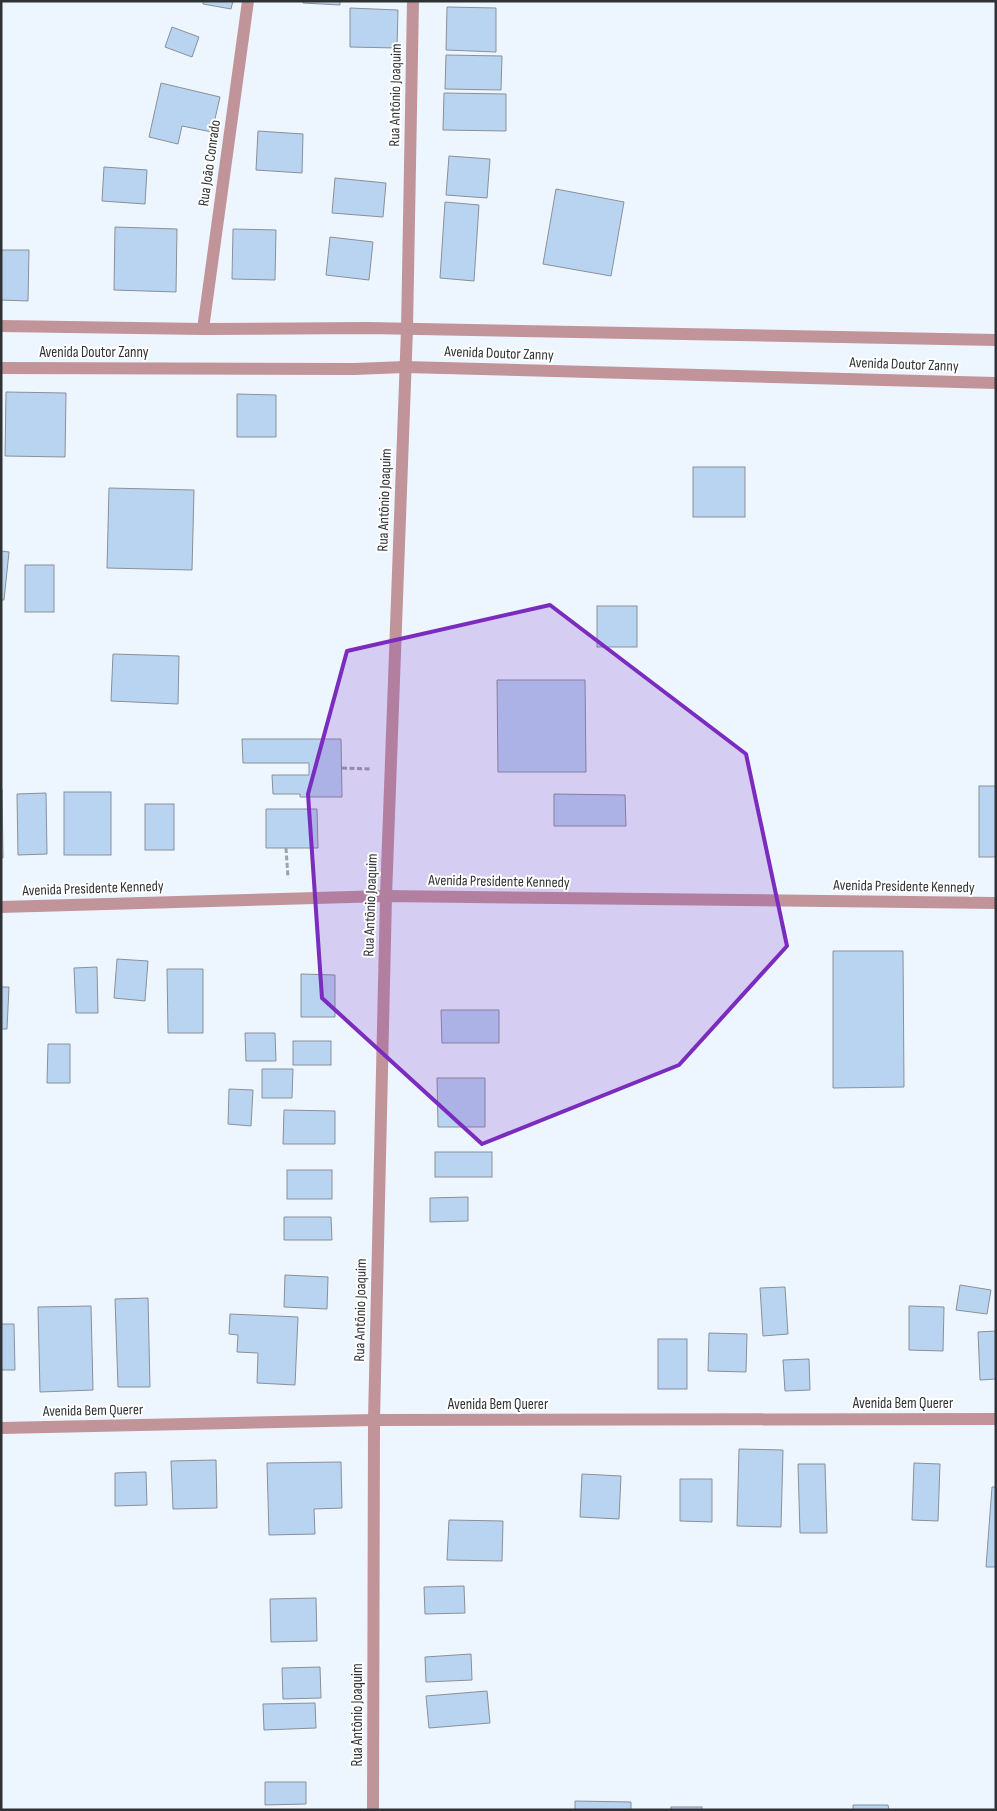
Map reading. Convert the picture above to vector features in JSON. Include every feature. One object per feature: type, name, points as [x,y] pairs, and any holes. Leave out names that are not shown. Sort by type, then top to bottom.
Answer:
[{"type":"street","name":"Rua João Conrado","points":[[203,329],[248,1]]},
{"type":"street","name":"Rua Antônio Joaquim","points":[[373,1810],[374,1420],[386,896],[407,329],[413,1]]},
{"type":"street","name":"Avenida Doutor Zanny","points":[[1,326],[203,329],[407,329],[996,340]]},
{"type":"street","name":"Avenida Doutor Zanny","points":[[1,368],[354,369],[405,367],[996,383]]},
{"type":"street","name":"Avenida Presidente Kennedy","points":[[1,907],[386,896],[996,903]]},
{"type":"street","name":"Avenida Bem Querer","points":[[1,1428],[374,1420],[996,1419]]},
{"type":"path","points":[[342,768],[390,770]]},
{"type":"path","points":[[286,848],[288,899]]},
{"type":"highlighted area","points":[[550,605],[746,754],[787,946],[679,1065],[482,1144],[322,998],[308,794],[347,651]]},
{"type":"building","points":[[203,1],[233,1],[231,9],[203,4]]},
{"type":"building","points":[[303,1],[340,1],[340,5],[303,3]]},
{"type":"building","points":[[447,7],[496,8],[496,52],[446,50]]},
{"type":"building","points":[[350,8],[398,10],[397,48],[350,47]]},
{"type":"building","points":[[172,27],[199,37],[192,57],[165,47]]},
{"type":"building","points":[[446,55],[502,56],[501,90],[445,89]]},
{"type":"building","points":[[161,83],[220,97],[212,132],[182,126],[178,144],[149,137]]},
{"type":"building","points":[[444,93],[506,94],[506,131],[443,130]]},
{"type":"building","points":[[258,131],[303,134],[302,173],[256,170]]},
{"type":"building","points":[[449,156],[490,159],[487,198],[446,195]]},
{"type":"building","points":[[104,167],[147,170],[145,204],[102,201]]},
{"type":"building","points":[[335,178],[386,183],[383,217],[332,213]]},
{"type":"building","points":[[556,189],[624,202],[611,276],[543,264]]},
{"type":"building","points":[[445,202],[479,205],[474,281],[440,278]]},
{"type":"building","points":[[115,227],[177,229],[176,292],[114,290]]},
{"type":"building","points":[[233,229],[276,230],[275,280],[232,279]]},
{"type":"building","points":[[330,237],[373,242],[369,280],[326,275]]},
{"type":"building","points":[[1,250],[29,250],[28,301],[1,300]]},
{"type":"building","points":[[6,392],[66,393],[65,457],[5,456]]},
{"type":"building","points":[[237,394],[276,395],[276,437],[237,437]]},
{"type":"building","points":[[693,467],[745,467],[745,517],[693,517]]},
{"type":"building","points":[[109,488],[194,490],[192,570],[107,568]]},
{"type":"building","points":[[1,551],[9,552],[4,600],[1,600]]},
{"type":"building","points":[[25,565],[54,565],[54,612],[25,612]]},
{"type":"building","points":[[597,606],[637,606],[637,647],[597,647]]},
{"type":"building","points":[[113,654],[179,656],[178,704],[111,701]]},
{"type":"building","points":[[497,680],[585,680],[586,772],[498,772]]},
{"type":"building","points":[[242,739],[341,739],[342,797],[300,797],[300,794],[273,794],[272,775],[309,775],[309,763],[243,763]]},
{"type":"building","points":[[979,786],[996,786],[996,857],[979,857]]},
{"type":"building","points":[[2,789],[3,858],[1,858]]},
{"type":"building","points":[[64,792],[111,792],[111,855],[64,855]]},
{"type":"building","points":[[46,793],[47,854],[18,855],[17,794]]},
{"type":"building","points":[[554,794],[625,795],[626,826],[554,826]]},
{"type":"building","points":[[145,804],[174,804],[174,850],[145,850]]},
{"type":"building","points":[[266,809],[317,809],[318,848],[266,848]]},
{"type":"building","points":[[833,951],[903,951],[904,1087],[833,1088]]},
{"type":"building","points":[[117,959],[148,961],[145,1001],[114,998]]},
{"type":"building","points":[[97,967],[98,1013],[76,1013],[74,968]]},
{"type":"building","points":[[167,969],[203,969],[203,1033],[168,1033]]},
{"type":"building","points":[[301,974],[335,975],[335,1017],[301,1017]]},
{"type":"building","points":[[1,987],[9,987],[7,1029],[1,1029]]},
{"type":"building","points":[[441,1010],[499,1010],[499,1043],[442,1043]]},
{"type":"building","points":[[245,1033],[275,1033],[276,1061],[246,1061]]},
{"type":"building","points":[[293,1041],[331,1041],[331,1065],[293,1065]]},
{"type":"building","points":[[48,1044],[70,1044],[70,1083],[47,1083]]},
{"type":"building","points":[[262,1069],[293,1069],[292,1098],[262,1098]]},
{"type":"building","points":[[437,1078],[485,1078],[485,1127],[438,1127]]},
{"type":"building","points":[[229,1089],[253,1090],[251,1126],[228,1124]]},
{"type":"building","points":[[284,1110],[335,1111],[335,1144],[283,1144]]},
{"type":"building","points":[[435,1152],[492,1152],[492,1177],[435,1177]]},
{"type":"building","points":[[287,1170],[332,1170],[332,1199],[287,1199]]},
{"type":"building","points":[[468,1197],[468,1221],[430,1222],[430,1198]]},
{"type":"building","points":[[284,1217],[331,1217],[332,1240],[284,1240]]},
{"type":"building","points":[[285,1275],[328,1277],[327,1309],[284,1307]]},
{"type":"building","points":[[960,1285],[991,1290],[987,1314],[956,1310]]},
{"type":"building","points":[[785,1287],[788,1334],[763,1336],[760,1288]]},
{"type":"building","points":[[148,1298],[150,1387],[118,1387],[115,1299]]},
{"type":"building","points":[[91,1306],[93,1390],[40,1392],[38,1307]]},
{"type":"building","points":[[909,1306],[944,1307],[943,1351],[909,1350]]},
{"type":"building","points":[[230,1314],[298,1317],[295,1385],[257,1383],[258,1353],[237,1352],[238,1335],[229,1334]]},
{"type":"building","points":[[1,1324],[14,1324],[15,1370],[1,1370]]},
{"type":"building","points":[[996,1331],[996,1379],[980,1380],[978,1332]]},
{"type":"building","points":[[709,1333],[747,1334],[746,1372],[708,1371]]},
{"type":"building","points":[[658,1339],[687,1339],[687,1389],[658,1389]]},
{"type":"building","points":[[809,1359],[810,1390],[785,1391],[783,1360]]},
{"type":"building","points":[[739,1449],[783,1450],[781,1527],[737,1526]]},
{"type":"building","points":[[216,1460],[217,1508],[173,1509],[171,1461]]},
{"type":"building","points":[[341,1462],[342,1508],[314,1509],[315,1534],[269,1535],[267,1463]]},
{"type":"building","points":[[914,1463],[940,1464],[938,1521],[912,1520]]},
{"type":"building","points":[[798,1464],[825,1464],[827,1533],[800,1533]]},
{"type":"building","points":[[146,1472],[147,1505],[115,1506],[115,1473]]},
{"type":"building","points":[[582,1474],[621,1476],[619,1519],[580,1517]]},
{"type":"building","points":[[680,1479],[712,1479],[712,1522],[680,1521]]},
{"type":"building","points":[[992,1487],[996,1487],[996,1567],[986,1567]]},
{"type":"building","points":[[449,1520],[503,1521],[502,1561],[447,1560]]},
{"type":"building","points":[[464,1586],[465,1613],[425,1614],[424,1587]]},
{"type":"building","points":[[316,1598],[317,1641],[271,1642],[270,1599]]},
{"type":"building","points":[[471,1654],[472,1680],[426,1682],[425,1657]]},
{"type":"building","points":[[320,1667],[321,1698],[283,1699],[282,1668]]},
{"type":"building","points":[[487,1691],[490,1723],[429,1728],[426,1696]]},
{"type":"building","points":[[315,1703],[316,1728],[264,1730],[263,1704]]},
{"type":"building","points":[[265,1782],[306,1782],[306,1804],[265,1805]]},
{"type":"building","points":[[575,1801],[631,1802],[631,1810],[575,1810]]},
{"type":"building","points":[[853,1805],[888,1805],[889,1810],[853,1810]]},
{"type":"building","points":[[671,1807],[702,1807],[702,1810],[671,1810]]}]
